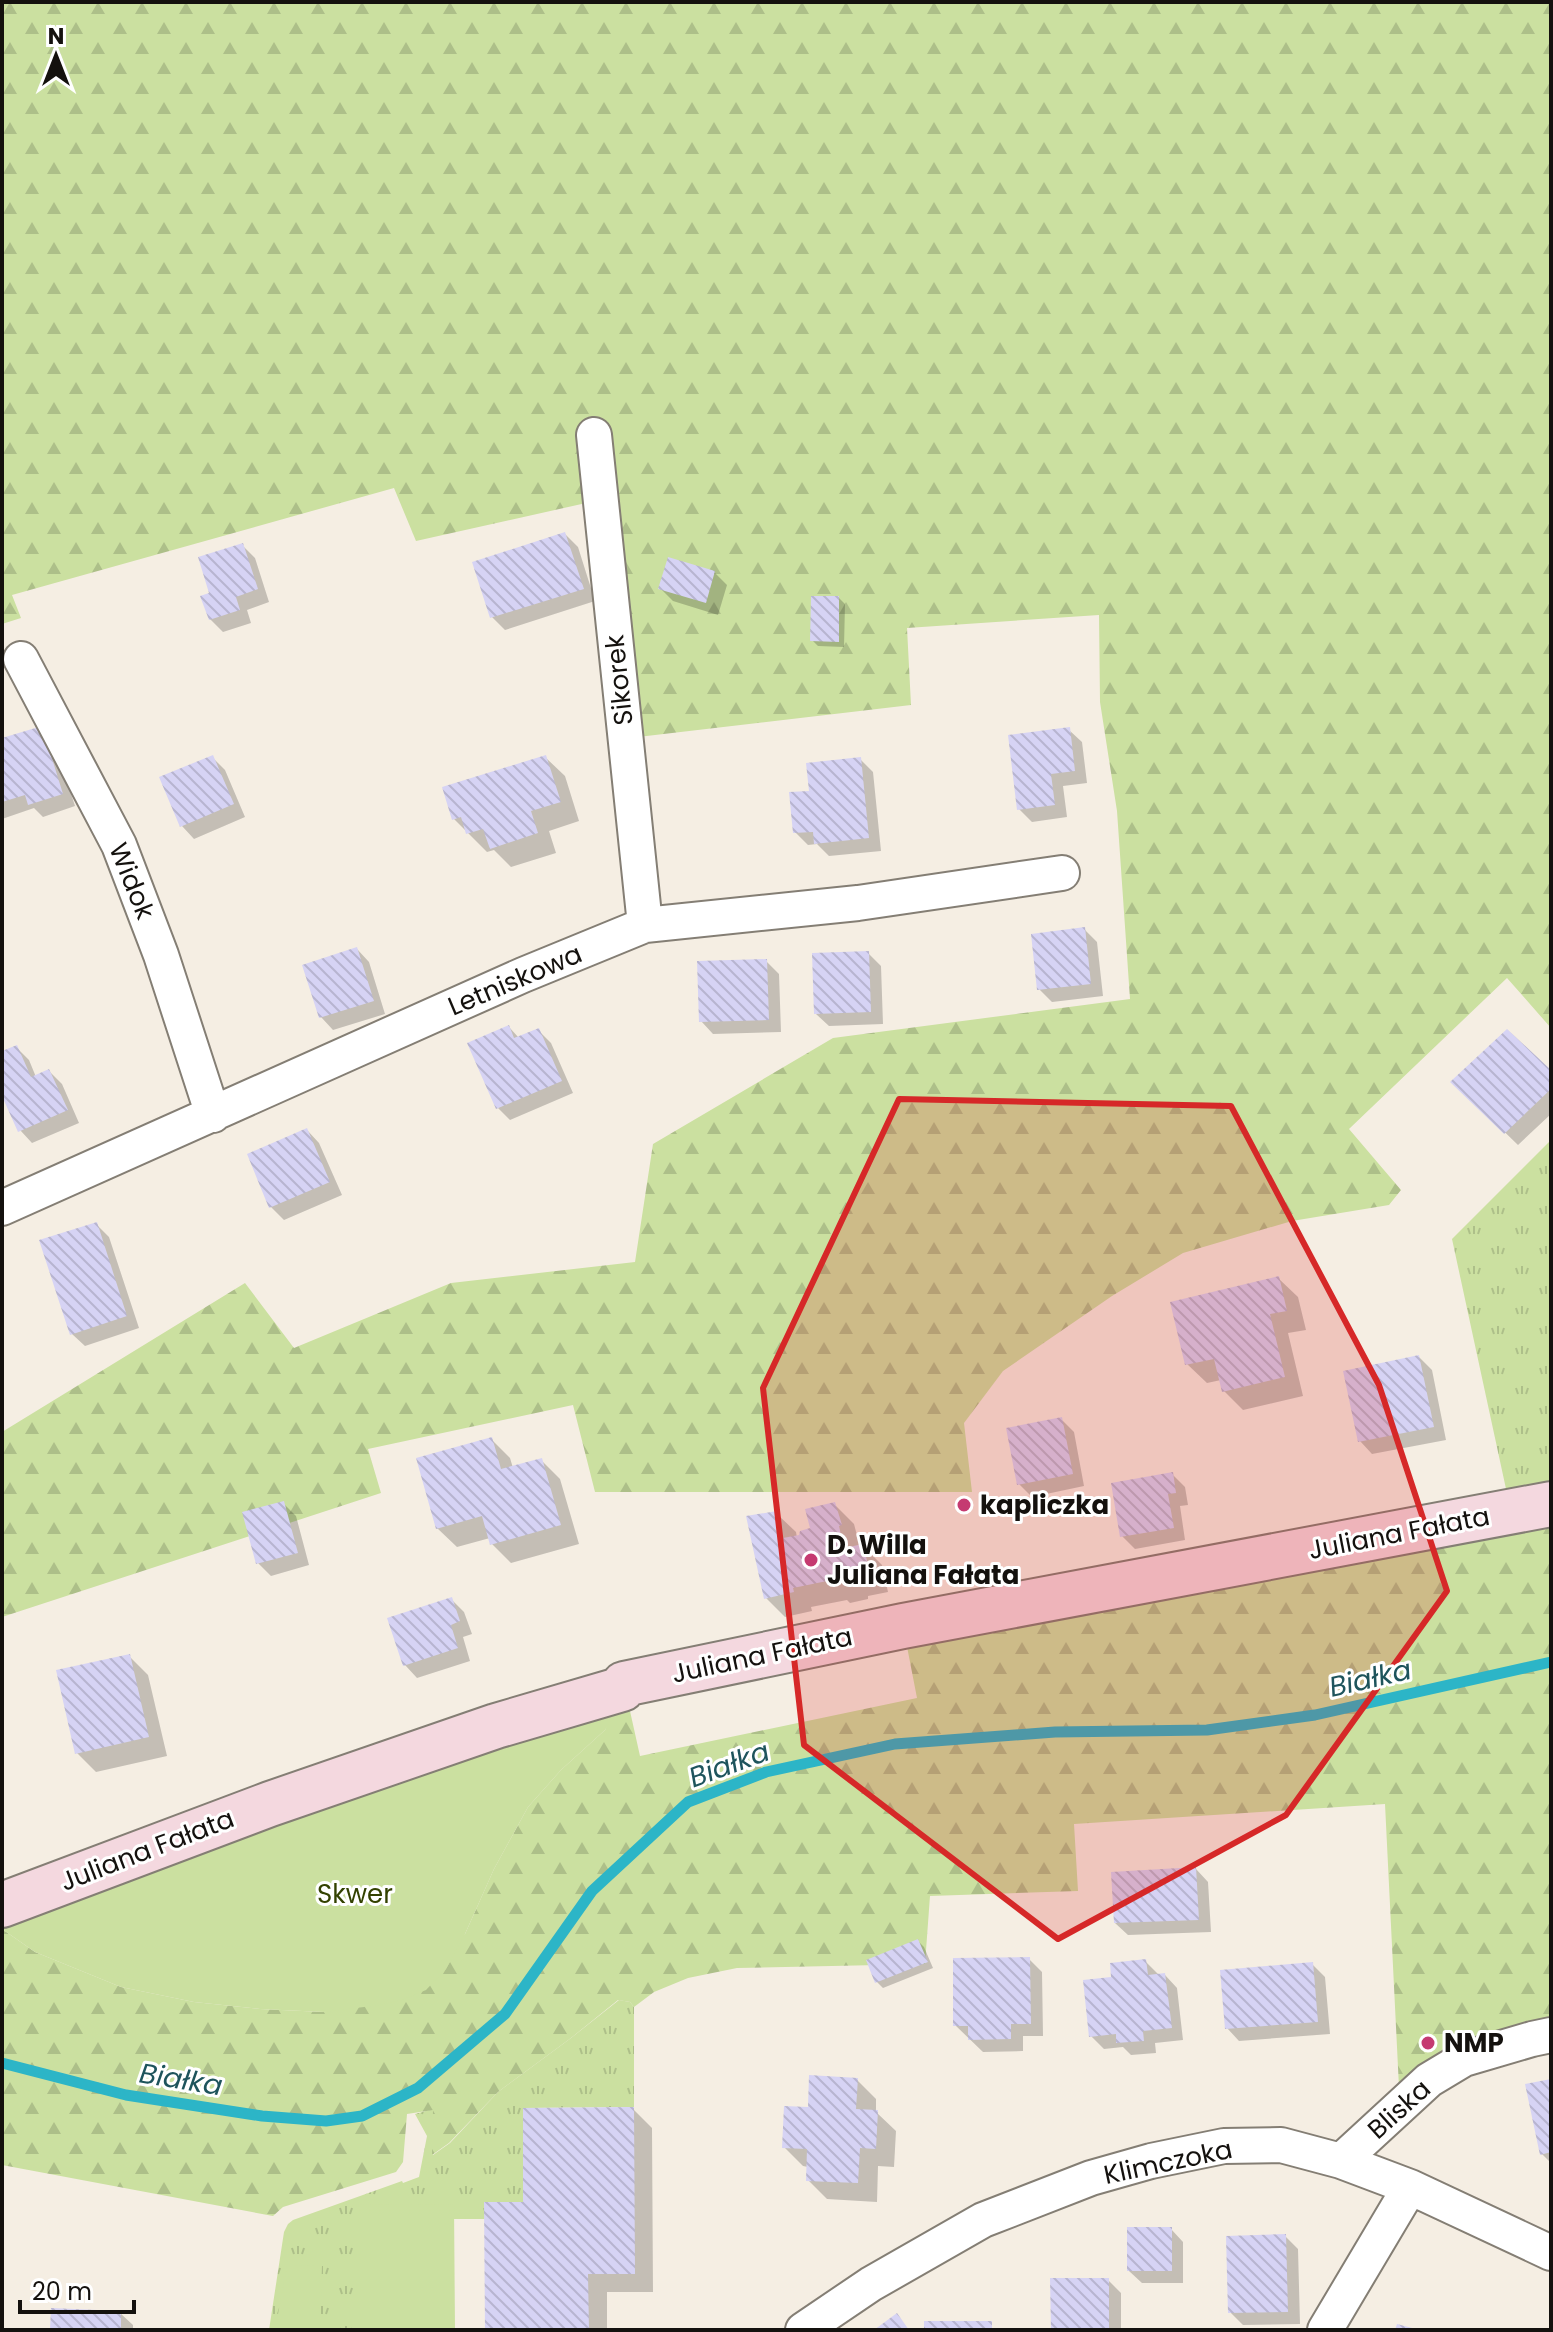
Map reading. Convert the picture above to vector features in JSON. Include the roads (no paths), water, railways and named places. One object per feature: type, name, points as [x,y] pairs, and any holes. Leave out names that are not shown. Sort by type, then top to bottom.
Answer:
[{"type":"street","name":"Sikorek","points":[[594,435],[645,925]]},
{"type":"street","name":"Widok","points":[[21,659],[119,845],[161,955],[213,1115]]},
{"type":"street","name":"Letniskowa","points":[[2,1208],[523,975],[645,925],[858,903],[1062,873]]},
{"type":"street","name":"Juliana Fałata","points":[[2,1905],[270,1804],[496,1726],[622,1689],[624,1684],[903,1626],[1551,1504]]},
{"type":"street","name":"Bliska","points":[[1341,2161],[1429,2080],[1464,2059],[1551,2035]]},
{"type":"street","name":"Klimczoka","points":[[803,2330],[871,2284],[983,2220],[1091,2178],[1151,2161],[1224,2146],[1281,2145],[1341,2161],[1410,2187],[1551,2253]]},
{"type":"street","points":[[1325,2330],[1410,2187]]},
{"type":"waterway","name":"Białka","points":[[2,2063],[126,2095],[262,2116],[326,2121],[362,2116],[418,2088],[505,2014],[592,1891],[688,1802],[766,1772],[895,1744],[1055,1732],[1207,1730],[1315,1715],[1551,1662]]},
{"type":"place","name":"kapliczka","points":[[964,1505]]},
{"type":"place","name":"D. Willa Juliana Fałata","points":[[811,1560]]},
{"type":"place","name":"NMP","points":[[1428,2043]]},
{"type":"park label","name":"Skwer","points":[[355,1894]]}]
